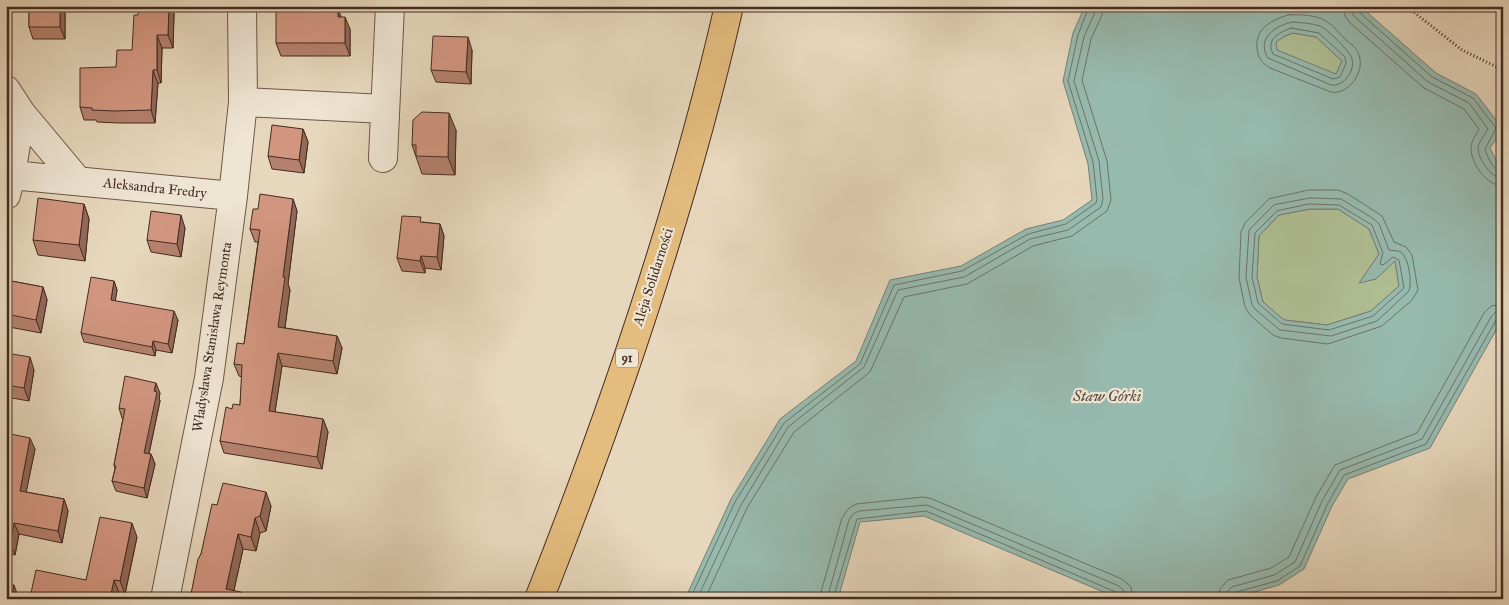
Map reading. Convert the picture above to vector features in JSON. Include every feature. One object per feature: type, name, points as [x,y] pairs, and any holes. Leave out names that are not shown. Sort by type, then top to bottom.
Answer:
[{"type":"main road","name":"Aleja Solidarności","points":[[539,599],[612,404],[669,229],[719,49],[728,6]]},
{"type":"street","name":"Władysława Stanisława Reymonta","points":[[165,599],[209,378],[243,102],[242,6]]},
{"type":"street","points":[[383,158],[390,6]]},
{"type":"street","points":[[6,90],[21,113],[77,180]]},
{"type":"street","points":[[243,102],[385,109]]},
{"type":"street","name":"Aleksandra Fredry","points":[[21,113],[9,185],[77,180],[232,196]]},
{"type":"path","points":[[1406,6],[1462,50],[1503,70]]},
{"type":"green space","points":[[1293,33],[1316,37],[1342,61],[1336,75],[1276,50],[1275,42]]},
{"type":"green space","points":[[1310,209],[1338,209],[1369,229],[1379,254],[1360,282],[1376,279],[1395,260],[1399,286],[1371,311],[1327,325],[1284,320],[1263,302],[1257,277],[1259,236],[1279,215]]},
{"type":"water","name":"Staw Górki","points":[[1085,6],[1360,6],[1436,73],[1476,94],[1503,129],[1490,148],[1503,170],[1503,322],[1500,323],[1430,448],[1348,479],[1332,506],[1304,569],[1279,585],[1229,599],[1120,599],[924,516],[860,522],[838,599],[685,599],[731,499],[780,419],[856,361],[890,280],[961,266],[1026,229],[1063,220],[1092,200],[1088,164],[1063,81],[1073,33]],"holes":[[[1293,33],[1316,37],[1342,61],[1336,74],[1277,50],[1276,42]],[[1310,209],[1338,209],[1369,229],[1379,254],[1359,283],[1376,279],[1395,261],[1399,286],[1371,311],[1327,325],[1284,320],[1263,302],[1257,277],[1259,236],[1279,215]]]},
{"type":"building","points":[[29,6],[60,6],[60,27],[29,27]]},
{"type":"building","points":[[139,6],[169,6],[168,35],[157,35],[157,70],[153,70],[151,110],[115,111],[92,110],[92,108],[80,107],[80,68],[116,67],[117,50],[132,50],[134,15],[138,15]]},
{"type":"building","points":[[276,9],[338,9],[338,17],[345,17],[345,43],[276,43]]},
{"type":"building","points":[[433,36],[468,37],[466,72],[431,70]]},
{"type":"building","points":[[422,112],[449,113],[448,157],[416,156],[416,145],[412,145],[413,120]]},
{"type":"building","points":[[272,125],[303,129],[299,160],[268,156]]},
{"type":"building","points":[[260,194],[293,199],[278,327],[337,336],[333,361],[278,353],[269,411],[323,419],[317,457],[220,441],[226,407],[232,409],[233,404],[240,405],[242,365],[234,364],[237,343],[244,344],[260,230],[250,229],[253,209],[258,209]]},
{"type":"building","points":[[38,198],[84,204],[79,245],[33,240]]},
{"type":"building","points":[[151,211],[181,215],[177,244],[147,240]]},
{"type":"building","points":[[402,216],[421,217],[420,222],[440,224],[437,257],[421,256],[420,261],[397,258]]},
{"type":"building","points":[[91,277],[114,281],[111,300],[174,311],[168,344],[153,341],[152,347],[81,333]]},
{"type":"building","points":[[6,280],[43,287],[36,320],[6,314]]},
{"type":"building","points":[[6,353],[30,357],[24,388],[6,385]]},
{"type":"building","points":[[125,376],[156,383],[154,391],[157,392],[144,453],[151,454],[144,488],[112,481],[125,409],[119,408]]},
{"type":"building","points":[[6,433],[30,438],[20,491],[64,499],[58,531],[14,523],[10,543],[6,542]]},
{"type":"building","points":[[223,483],[266,492],[260,516],[255,518],[251,537],[238,534],[226,589],[241,592],[240,599],[190,599],[212,504],[217,505]]},
{"type":"building","points":[[100,517],[132,523],[120,581],[114,580],[110,599],[56,599],[31,593],[36,570],[86,580]]},
{"type":"building","points":[[6,584],[14,585],[11,599],[6,599]]}]
